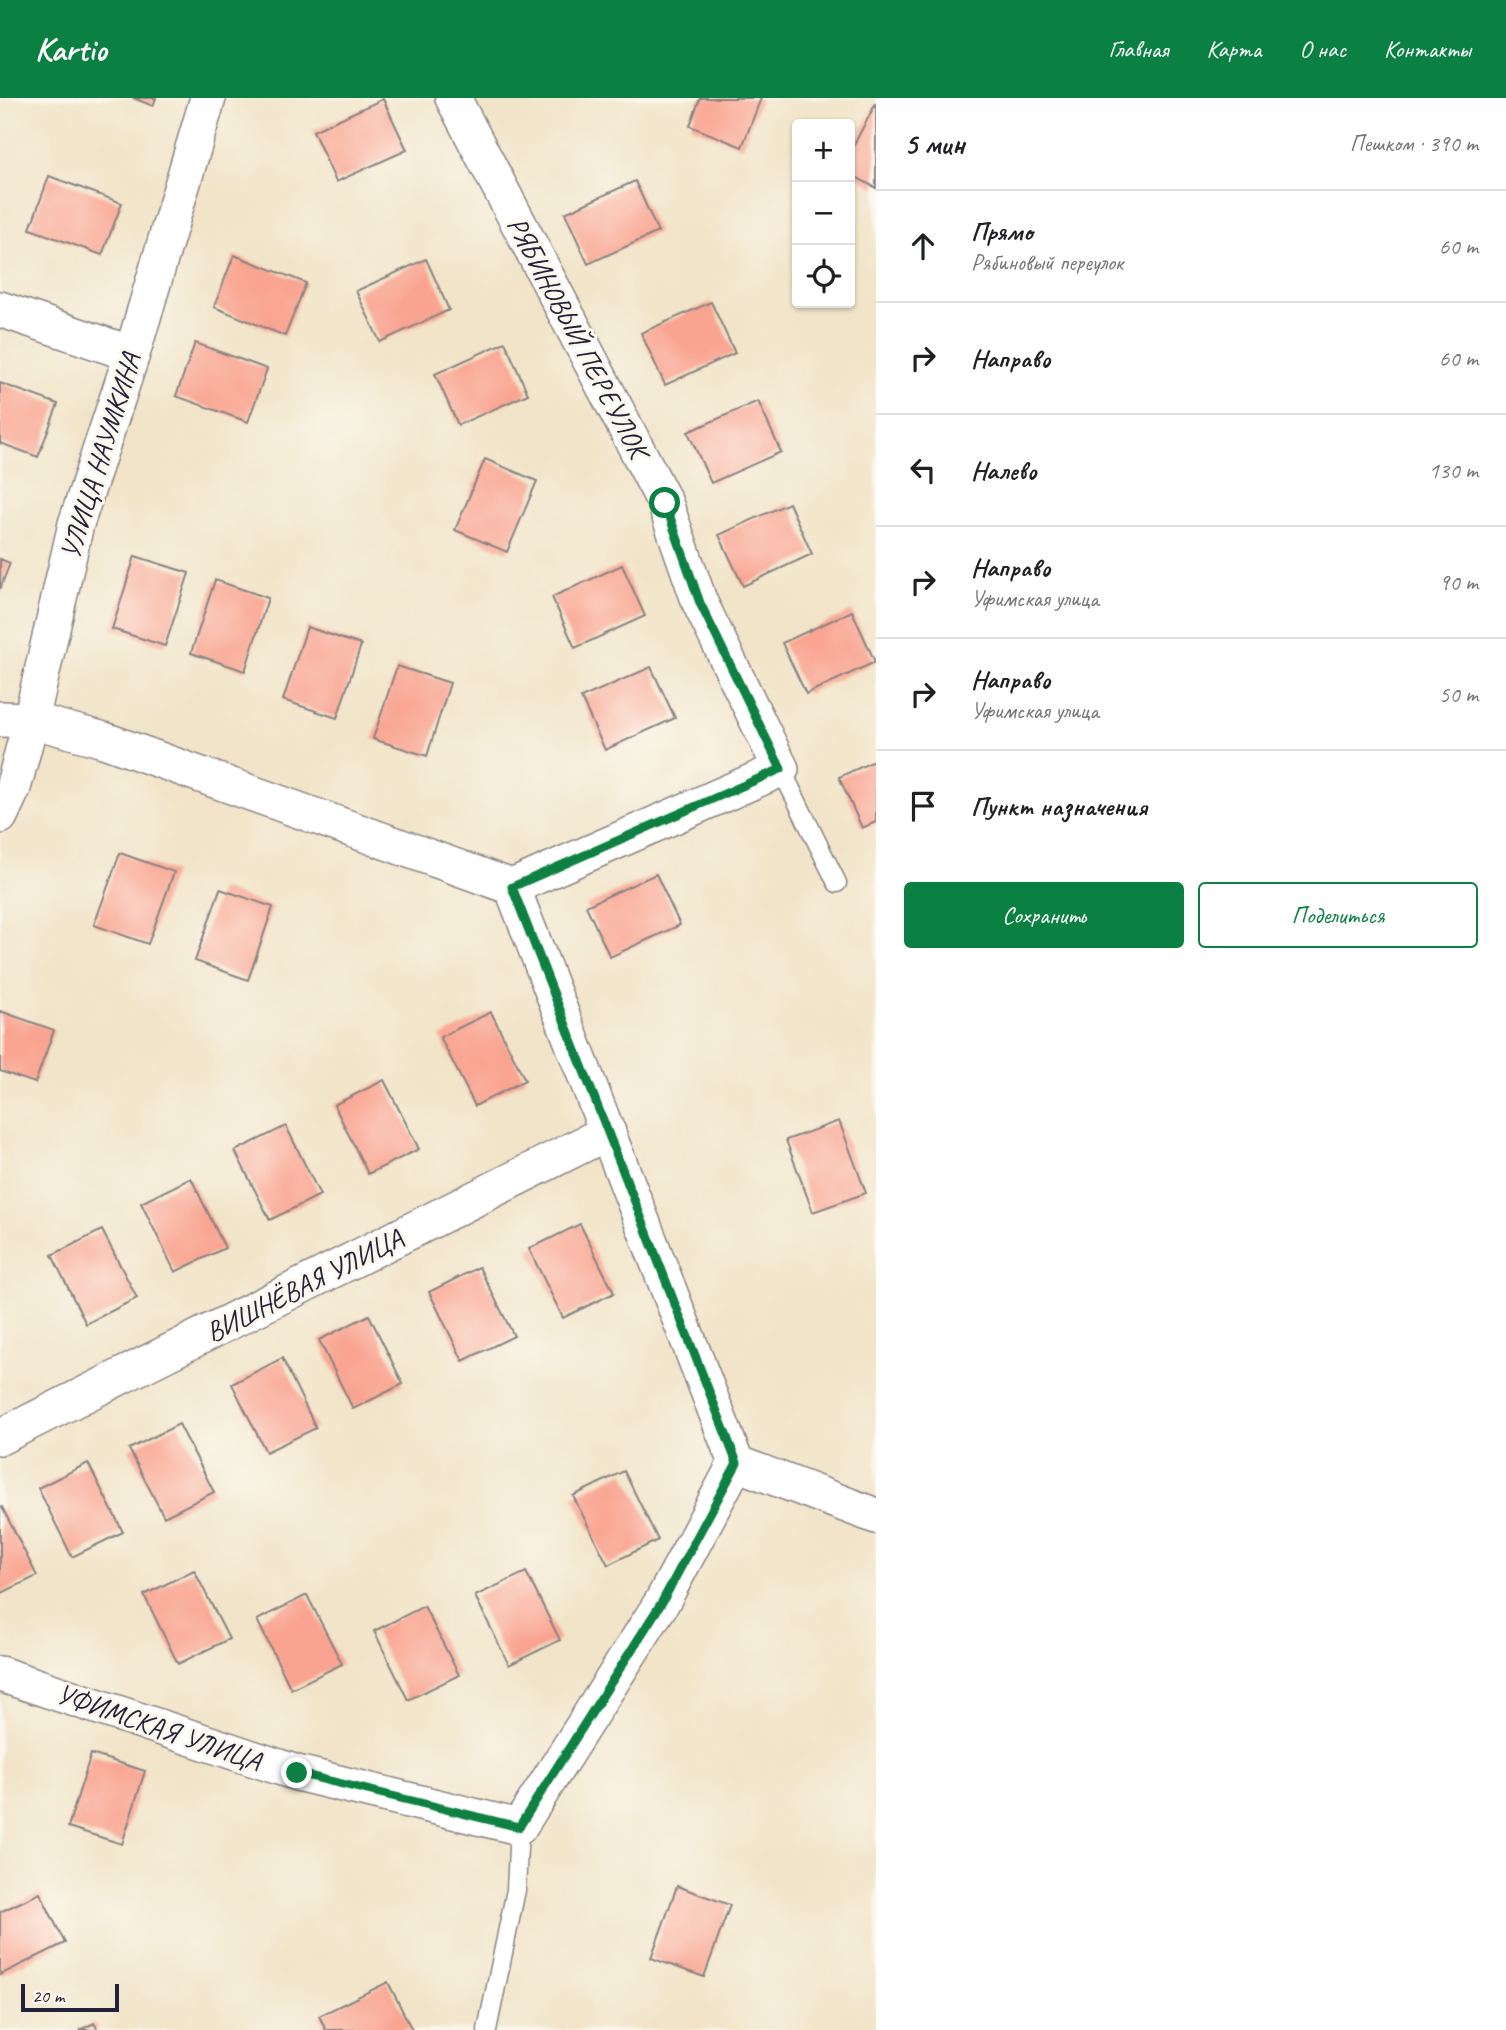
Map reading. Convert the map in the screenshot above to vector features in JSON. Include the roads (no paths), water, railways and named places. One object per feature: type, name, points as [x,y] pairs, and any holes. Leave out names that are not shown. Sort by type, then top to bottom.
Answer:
[{"type":"street","name":"УЛИЦА НАУМКИНА","points":[[0,816],[13,788],[16,720],[132,354],[208,98]]},
{"type":"street","name":"РЯБИНОВЫЙ ПЕРЕУЛОК","points":[[453,98],[665,503],[700,603],[781,769]]},
{"type":"street","points":[[0,309],[132,354]]},
{"type":"street","points":[[16,720],[104,740],[512,887],[781,769]]},
{"type":"street","points":[[512,887],[737,1463],[876,1516]]},
{"type":"street","name":"ВИШНЁВАЯ УЛИЦА","points":[[0,1437],[608,1132]]},
{"type":"street","points":[[519,1827],[662,1602],[737,1463]]},
{"type":"street","name":"УФИМСКАЯ УЛИЦА","points":[[0,1674],[297,1773],[519,1827]]},
{"type":"lane","name":"РЯБИНОВЫЙ ПЕРЕУЛОК","points":[[781,769],[837,883]]},
{"type":"lane","points":[[487,2030],[516,1890],[519,1827]]}]
